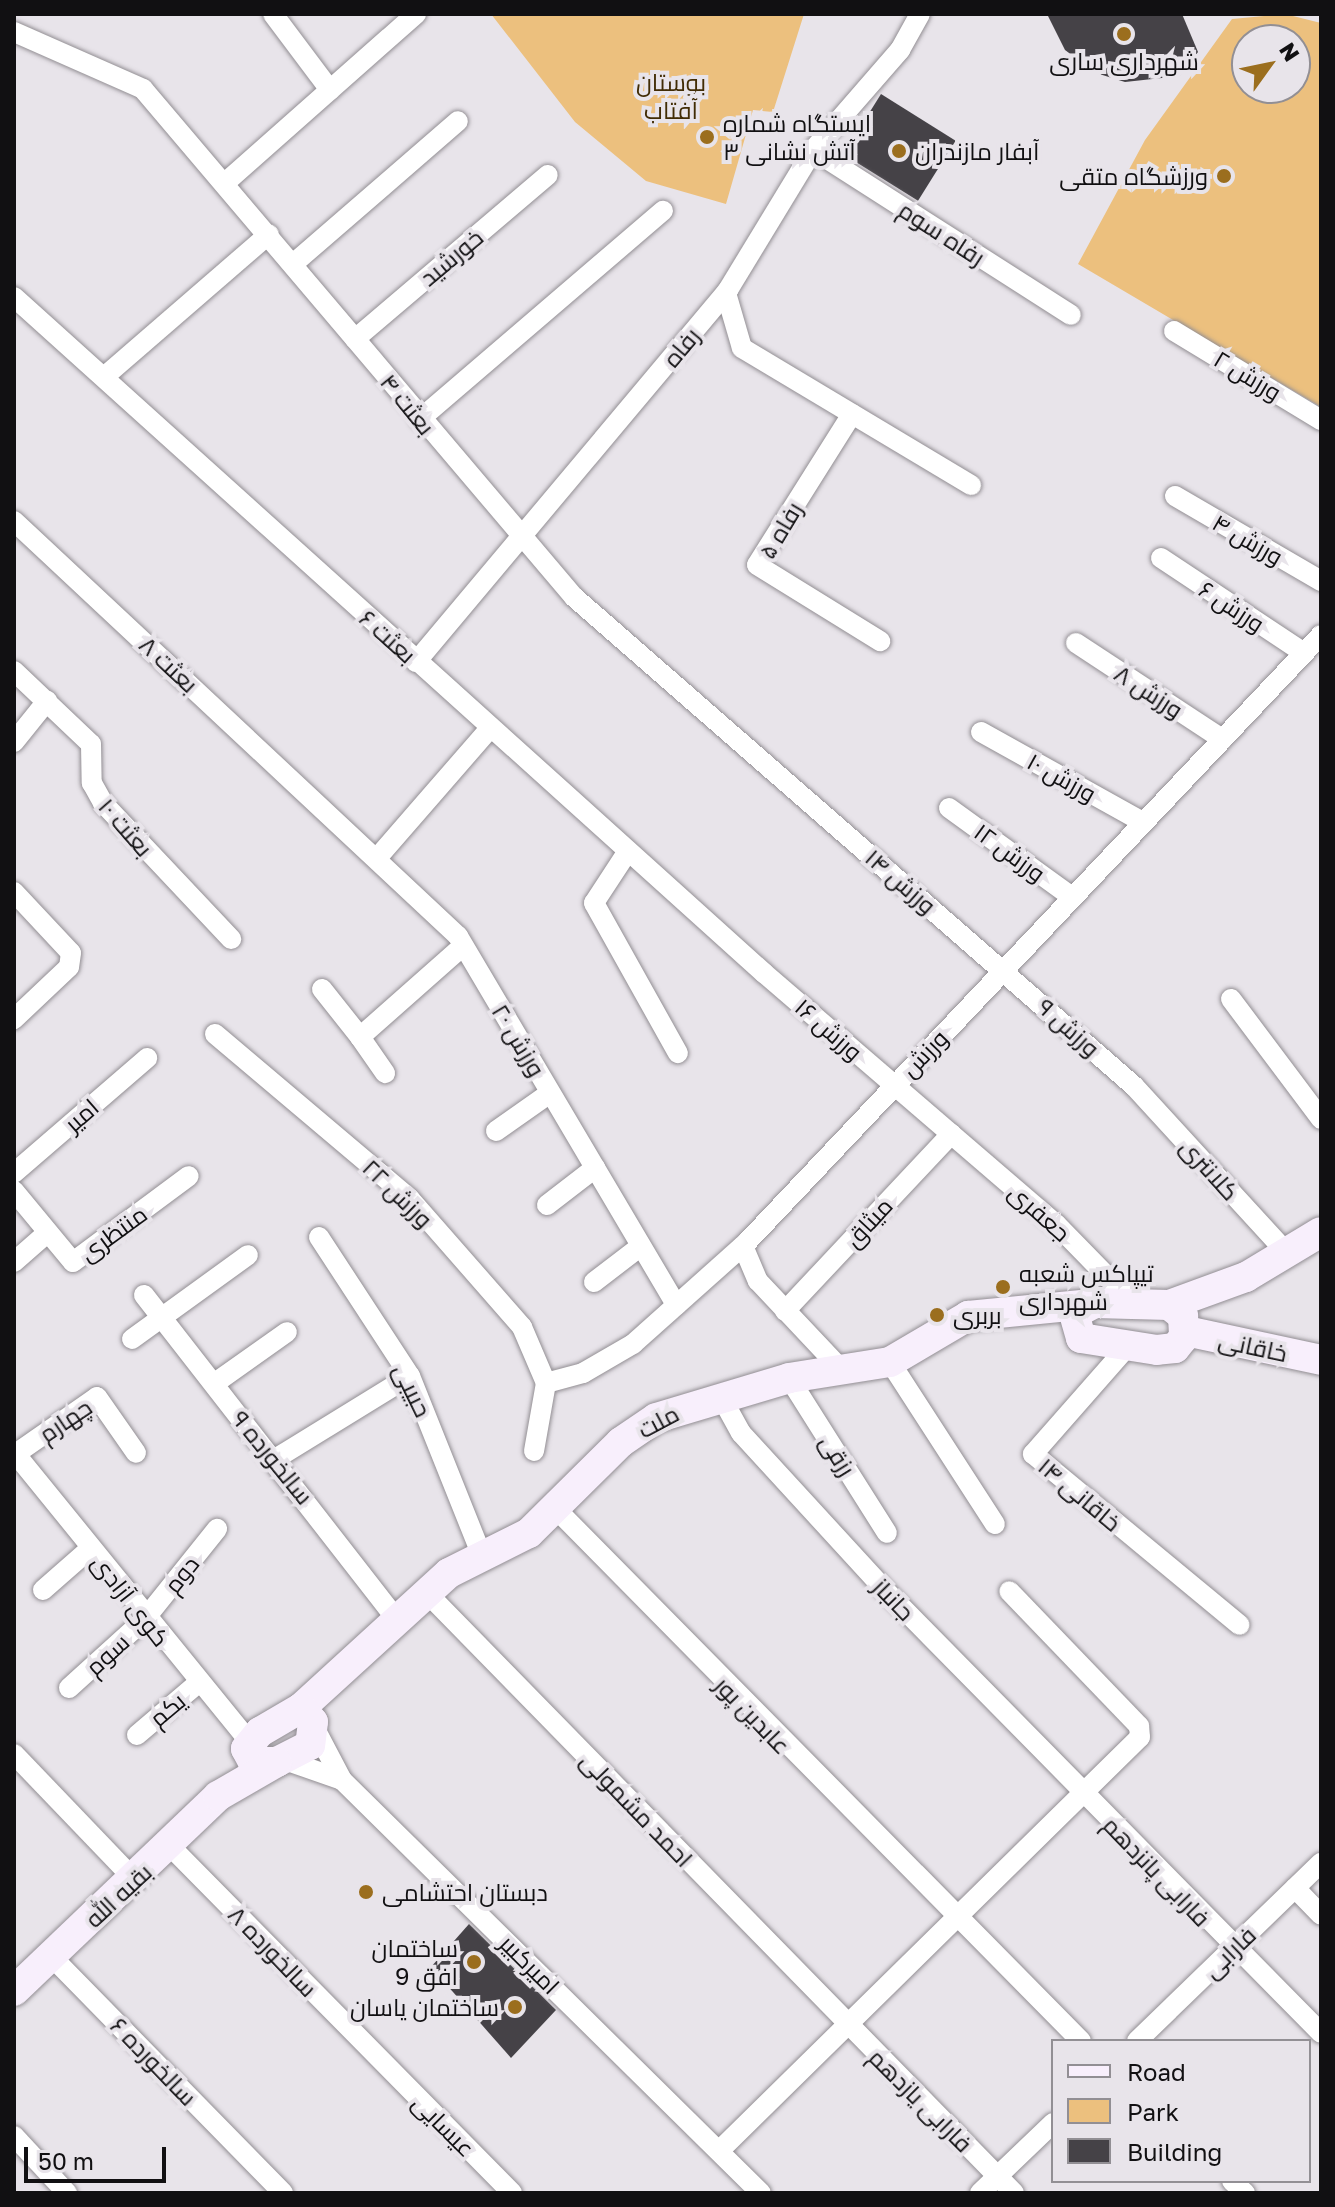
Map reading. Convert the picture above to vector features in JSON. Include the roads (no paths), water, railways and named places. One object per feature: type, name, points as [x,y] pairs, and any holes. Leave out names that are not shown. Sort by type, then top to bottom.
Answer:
[{"type":"main road","points":[[1016,1309],[1081,1338],[1128,1346],[1175,1348],[1186,1331],[1169,1305],[1246,1277],[1321,1232]]},
{"type":"main road","name":"ملت","points":[[281,1761],[310,1745],[309,1718],[363,1656],[428,1594],[557,1510],[621,1442],[656,1418],[720,1395],[789,1378],[890,1362],[968,1316],[1016,1309],[1132,1302],[1169,1305]]},
{"type":"main road","points":[[1081,1305],[1072,1320],[1081,1338]]},
{"type":"main road","name":"خاقانی","points":[[1186,1331],[1321,1360]]},
{"type":"main road","points":[[218,1796],[249,1746],[274,1720],[309,1718]]},
{"type":"main road","points":[[249,1746],[258,1765],[281,1761]]},
{"type":"main road","points":[[218,1796],[281,1761]]},
{"type":"main road","name":"بقیه الله","points":[[19,1978],[52,1957],[170,1846],[218,1796]]},
{"type":"street","points":[[273,14],[330,90]]},
{"type":"street","points":[[226,182],[416,14]]},
{"type":"street","name":"رفاه","points":[[416,662],[726,293],[813,150],[900,50],[920,14]]},
{"type":"street","name":"بعثت ۴","points":[[14,32],[143,89],[226,182],[519,540],[574,597],[799,792]]},
{"type":"street","points":[[293,264],[458,121]]},
{"type":"street","name":"رفاه سوم","points":[[813,150],[1071,315]]},
{"type":"street","name":"خورشید","points":[[355,339],[548,175]]},
{"type":"street","points":[[420,419],[663,211]]},
{"type":"street","points":[[104,377],[269,234]]},
{"type":"street","points":[[726,293],[742,348],[971,485]]},
{"type":"street","name":"بعثت ۶","points":[[14,297],[764,973]]},
{"type":"street","name":"ورزش ۲","points":[[1174,331],[1321,420]]},
{"type":"street","name":"رفاه ۵","points":[[852,414],[757,565],[880,641]]},
{"type":"street","name":"ورزش ۴","points":[[1175,496],[1321,581]]},
{"type":"street","name":"بعثت ٨","points":[[14,521],[324,807]]},
{"type":"street","name":"ورزش ۶","points":[[1161,558],[1304,653]]},
{"type":"street","name":"ورزش","points":[[546,1383],[583,1373],[633,1344],[743,1246],[1321,636]]},
{"type":"street","name":"ورزش ۸","points":[[1076,643],[1222,739]]},
{"type":"street","name":"بعثت ۱۰","points":[[14,671],[91,744],[92,783],[103,803],[231,939]]},
{"type":"street","points":[[14,742],[47,701]]},
{"type":"street","points":[[378,857],[490,728]]},
{"type":"street","name":"ورزش ۱۰","points":[[981,732],[1143,822]]},
{"type":"street","name":"ورزش ۱۴","points":[[799,792],[1004,969]]},
{"type":"street","name":"ورزش ۲۰","points":[[324,807],[378,857],[463,946],[676,1305]]},
{"type":"street","name":"ورزش ۱۲","points":[[949,808],[1072,897]]},
{"type":"street","points":[[628,851],[594,903],[678,1053]]},
{"type":"street","points":[[14,892],[64,940],[69,967],[14,1019]]},
{"type":"street","points":[[360,1037],[463,946]]},
{"type":"street","name":"ورزش ۹","points":[[1004,969],[1134,1086]]},
{"type":"street","name":"ورزش ۱۶","points":[[764,973],[951,1134]]},
{"type":"street","points":[[322,989],[385,1073]]},
{"type":"street","points":[[1231,999],[1321,1119]]},
{"type":"street","name":"ورزش ۲۲","points":[[215,1034],[410,1199],[522,1327],[546,1383]]},
{"type":"street","name":"امیر","points":[[14,1173],[147,1058]]},
{"type":"street","name":"کلانتری","points":[[1134,1086],[1286,1252]]},
{"type":"street","points":[[496,1131],[550,1093]]},
{"type":"street","name":"جعفری","points":[[951,1134],[1132,1302]]},
{"type":"street","name":"میثاق","points":[[785,1311],[951,1134]]},
{"type":"street","points":[[547,1205],[595,1168]]},
{"type":"street","name":"منتظری","points":[[14,1191],[73,1262],[189,1176]]},
{"type":"street","points":[[14,1262],[47,1233]]},
{"type":"street","name":"حبیبی","points":[[319,1237],[410,1376],[482,1556]]},
{"type":"street","points":[[594,1282],[641,1246]]},
{"type":"street","points":[[743,1246],[758,1281],[840,1368]]},
{"type":"street","points":[[132,1339],[248,1255]]},
{"type":"street","name":"سالخورده ۹","points":[[144,1295],[275,1459],[399,1622]]},
{"type":"street","points":[[215,1383],[287,1332]]},
{"type":"street","name":"خاقانی ۱۴","points":[[1128,1346],[1033,1454],[1240,1625]]},
{"type":"street","points":[[890,1362],[995,1524]]},
{"type":"street","points":[[275,1459],[410,1376]]},
{"type":"street","name":"رزقی","points":[[789,1378],[887,1533]]},
{"type":"street","points":[[534,1451],[546,1383]]},
{"type":"street","name":"جانباز","points":[[720,1395],[741,1433],[1081,1793]]},
{"type":"street","name":"چهارم","points":[[14,1454],[97,1397],[136,1453]]},
{"type":"street","name":"کوی آزادی","points":[[14,1454],[91,1548],[144,1620],[249,1746]]},
{"type":"street","name":"عابدین پور","points":[[557,1510],[952,1917],[1079,2039]]},
{"type":"street","name":"دوم","points":[[144,1620],[217,1529]]},
{"type":"street","points":[[43,1590],[91,1548]]},
{"type":"street","points":[[719,2151],[1142,1732],[1009,1591]]},
{"type":"street","name":"احمد مشمولی","points":[[428,1594],[845,2024]]},
{"type":"street","name":"سوم","points":[[69,1688],[144,1620]]},
{"type":"street","name":"یکم","points":[[137,1735],[197,1684]]},
{"type":"street","name":"امیرکبیر","points":[[309,1718],[342,1780],[761,2193]]},
{"type":"street","points":[[14,1754],[134,1879]]},
{"type":"street","points":[[281,1761],[342,1780]]},
{"type":"street","name":"فارابی پانزدهم","points":[[1081,1793],[1233,1949],[1321,2033]]},
{"type":"street","name":"سالخورده ۸","points":[[170,1846],[376,2056]]},
{"type":"street","name":"فارابی","points":[[1139,2039],[1321,1863]]},
{"type":"street","points":[[1295,1888],[1321,1915]]},
{"type":"street","name":"سالخورده ۶","points":[[52,1957],[283,2193]]},
{"type":"street","name":"فارابی یازدهم","points":[[845,2024],[1014,2193]]},
{"type":"street","name":"عیسایی","points":[[376,2056],[512,2193]]},
{"type":"street","points":[[980,2193],[1051,2125]]},
{"type":"street","points":[[14,2136],[67,2193]]},
{"type":"place","name":"شهرداری ساری","points":[[1124,34]]},
{"type":"place","name":"ایستگاه شماره ۳ آتش نشانی","points":[[707,137]]},
{"type":"place","name":"آبفار مازندران","points":[[899,151]]},
{"type":"place","name":"ورزشگاه متقی","points":[[1224,176]]},
{"type":"place","name":"تیپاکس شعبه شهرداری","points":[[1003,1287]]},
{"type":"place","name":"بربری","points":[[937,1315]]},
{"type":"place","name":"دبستان احتشامی","points":[[366,1892]]},
{"type":"place","name":"ساختمان افق 9","points":[[474,1962]]},
{"type":"place","name":"ساختمان یاسان","points":[[515,2007]]},
{"type":"park label","name":"بوستان آفتاب","points":[[671,96]]}]
